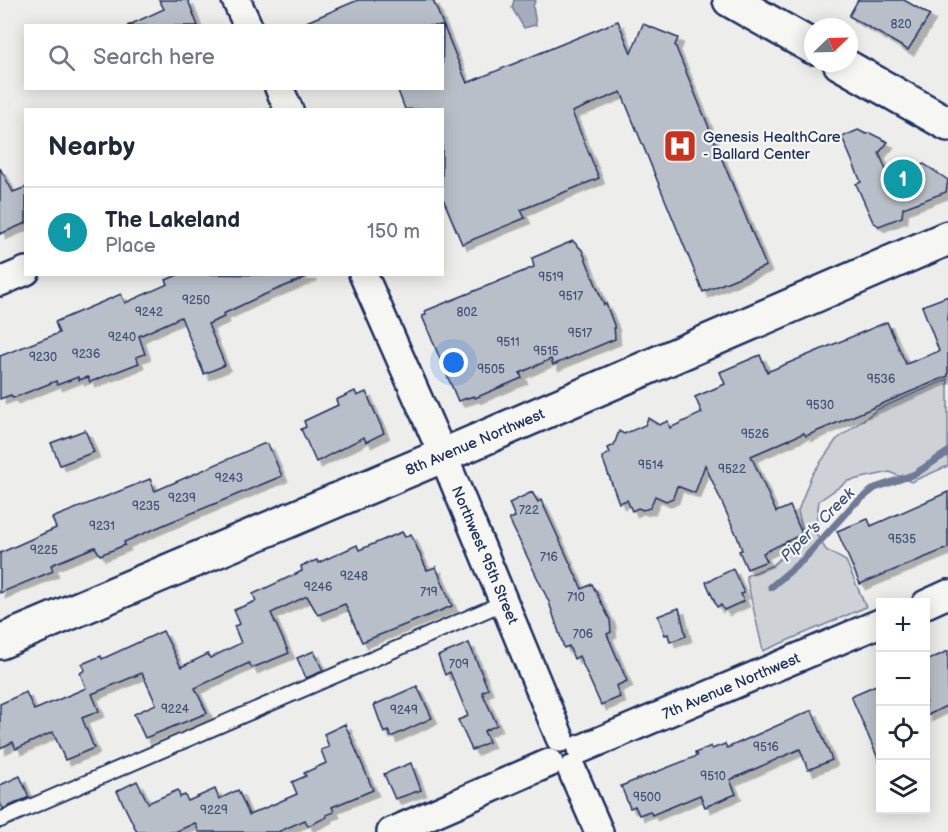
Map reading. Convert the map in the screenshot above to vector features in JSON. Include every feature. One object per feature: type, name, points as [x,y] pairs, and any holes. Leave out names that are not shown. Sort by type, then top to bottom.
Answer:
[{"type":"street","points":[[236,0],[247,24]]},
{"type":"street","points":[[730,0],[804,42]]},
{"type":"street","points":[[856,72],[948,124]]},
{"type":"street","points":[[280,90],[288,108]]},
{"type":"street","name":"8th Avenue Northwest","points":[[0,642],[948,238]]},
{"type":"street","points":[[0,282],[24,272]]},
{"type":"street","name":"Northwest 95th Street","points":[[364,276],[443,455],[599,832]]},
{"type":"street","points":[[930,602],[948,594]]},
{"type":"street","name":"7th Avenue Northwest","points":[[391,832],[566,755],[876,625]]},
{"type":"lane","points":[[0,820],[505,602]]},
{"type":"shaded area","points":[[948,379],[948,466],[911,482],[890,472],[848,481],[819,501],[815,532],[826,550],[846,561],[866,607],[763,651],[746,576],[773,565],[804,536],[798,511],[811,476],[836,440],[878,409]]},
{"type":"water","points":[[514,0],[536,0],[533,6],[536,25],[524,28],[512,8]]},
{"type":"building","points":[[159,0],[188,0],[197,24],[131,24],[164,9]]},
{"type":"building","name":"Genesis HealthCare - Ballard Center","points":[[358,0],[433,0],[443,24],[302,24]]},
{"type":"building","points":[[858,0],[904,0],[930,15],[908,50],[858,21],[858,18],[849,16]]},
{"type":"building","name":"Genesis HealthCare - Ballard Center","points":[[618,21],[631,53],[643,24],[678,38],[675,45],[766,266],[703,292],[621,92],[572,112],[599,178],[521,210],[525,218],[462,244],[444,201],[444,108],[405,108],[398,90],[444,90],[444,27],[467,83]]},
{"type":"building","points":[[858,130],[888,142],[879,153],[889,177],[924,164],[948,180],[946,192],[903,208],[902,217],[879,226],[873,222],[856,184],[861,182],[842,137]]},
{"type":"building","points":[[0,168],[13,192],[24,188],[24,224],[0,234]]},
{"type":"building","points":[[573,241],[582,250],[604,305],[606,304],[614,325],[615,339],[553,365],[551,359],[520,373],[522,378],[475,398],[474,396],[458,401],[422,316],[426,315],[425,311],[534,267],[532,258]]},
{"type":"building","points":[[175,276],[310,276],[261,296],[223,314],[224,317],[208,324],[225,365],[204,374],[181,317],[139,336],[145,354],[136,357],[139,363],[90,382],[88,377],[79,380],[78,377],[57,385],[56,381],[13,398],[11,395],[0,399],[0,356],[59,333],[55,322],[121,294],[125,303],[168,284],[166,280]]},
{"type":"building","points":[[948,296],[948,376],[806,436],[804,433],[751,456],[776,512],[790,506],[802,534],[763,553],[767,561],[747,569],[739,551],[742,550],[737,536],[705,465],[695,493],[677,486],[673,498],[666,501],[655,496],[650,508],[643,510],[638,508],[632,511],[627,500],[619,503],[602,457],[610,453],[608,448],[614,445],[619,431],[624,434],[645,425],[648,418],[659,425],[668,421],[670,428],[702,413],[695,397],[725,384],[720,372],[760,355],[767,372],[887,322],[906,364],[939,351],[922,306]]},
{"type":"building","points":[[355,391],[357,396],[366,392],[384,433],[366,442],[364,437],[316,462],[301,429],[306,427],[304,421],[338,405],[336,400]]},
{"type":"building","points":[[85,430],[94,452],[60,465],[51,443]]},
{"type":"building","points":[[263,444],[268,444],[282,476],[124,542],[125,545],[100,555],[95,547],[51,565],[53,571],[0,593],[0,553],[56,528],[52,518],[150,479],[155,491]]},
{"type":"building","points":[[532,492],[538,502],[541,500],[582,589],[592,584],[610,620],[611,632],[607,634],[627,681],[616,686],[620,697],[601,705],[579,656],[574,659],[569,646],[564,648],[549,602],[509,519],[515,517],[509,503]]},
{"type":"building","points":[[948,492],[948,548],[860,584],[837,531],[868,519],[871,526]]},
{"type":"building","points":[[402,532],[405,537],[411,534],[427,570],[436,567],[452,606],[362,642],[345,604],[318,615],[307,596],[271,613],[289,653],[252,668],[249,663],[195,688],[207,713],[145,738],[134,714],[156,704],[142,673],[92,694],[99,711],[82,718],[94,748],[65,760],[53,732],[16,749],[13,742],[0,748],[0,704],[26,692],[34,710],[86,688],[80,673],[85,670],[82,664],[101,656],[102,659],[163,631],[181,667],[208,654],[210,658],[241,643],[234,626],[240,624],[234,610],[256,601],[253,594],[302,571],[301,566],[317,560],[318,563],[357,545],[359,550]]},
{"type":"building","points":[[733,569],[744,593],[741,594],[744,601],[724,610],[721,605],[717,607],[706,582]]},
{"type":"building","points":[[679,608],[686,636],[670,642],[658,616]]},
{"type":"building","points":[[469,643],[488,689],[482,692],[497,725],[484,731],[489,742],[472,750],[458,720],[468,716],[450,672],[445,675],[438,656]]},
{"type":"building","points":[[314,651],[323,671],[306,678],[297,658]]},
{"type":"building","points":[[948,651],[948,705],[930,714],[930,706],[930,659]]},
{"type":"building","points":[[876,685],[876,754],[851,696]]},
{"type":"building","points":[[417,686],[432,718],[391,737],[389,731],[384,733],[374,705]]},
{"type":"building","points":[[812,710],[832,760],[808,770],[800,749],[730,780],[736,794],[705,807],[700,795],[652,815],[650,811],[639,815],[635,806],[630,808],[621,786],[697,756],[695,753],[711,746],[712,749],[725,744],[727,748]]},
{"type":"building","points":[[345,724],[373,790],[332,807],[334,812],[308,826],[305,820],[278,832],[199,832],[195,823],[175,832],[137,832],[117,791],[137,781],[148,803],[178,790],[180,797],[185,795],[188,801],[215,789],[219,799],[238,790],[249,815],[297,794],[292,782],[306,776],[304,773],[326,763],[321,750],[329,747],[324,734]]},
{"type":"building","points":[[411,763],[421,790],[395,799],[384,774]]},
{"type":"building","points":[[20,776],[29,797],[3,809],[0,802],[0,785]]},
{"type":"waterway","name":"Piper's Creek","points":[[771,587],[804,559],[853,505],[875,488],[915,474],[948,452]]},
{"type":"place","name":"Genesis HealthCare - Ballard Center","points":[[680,146]]},
{"type":"place","name":"The Lakeland","points":[[903,179]]}]
